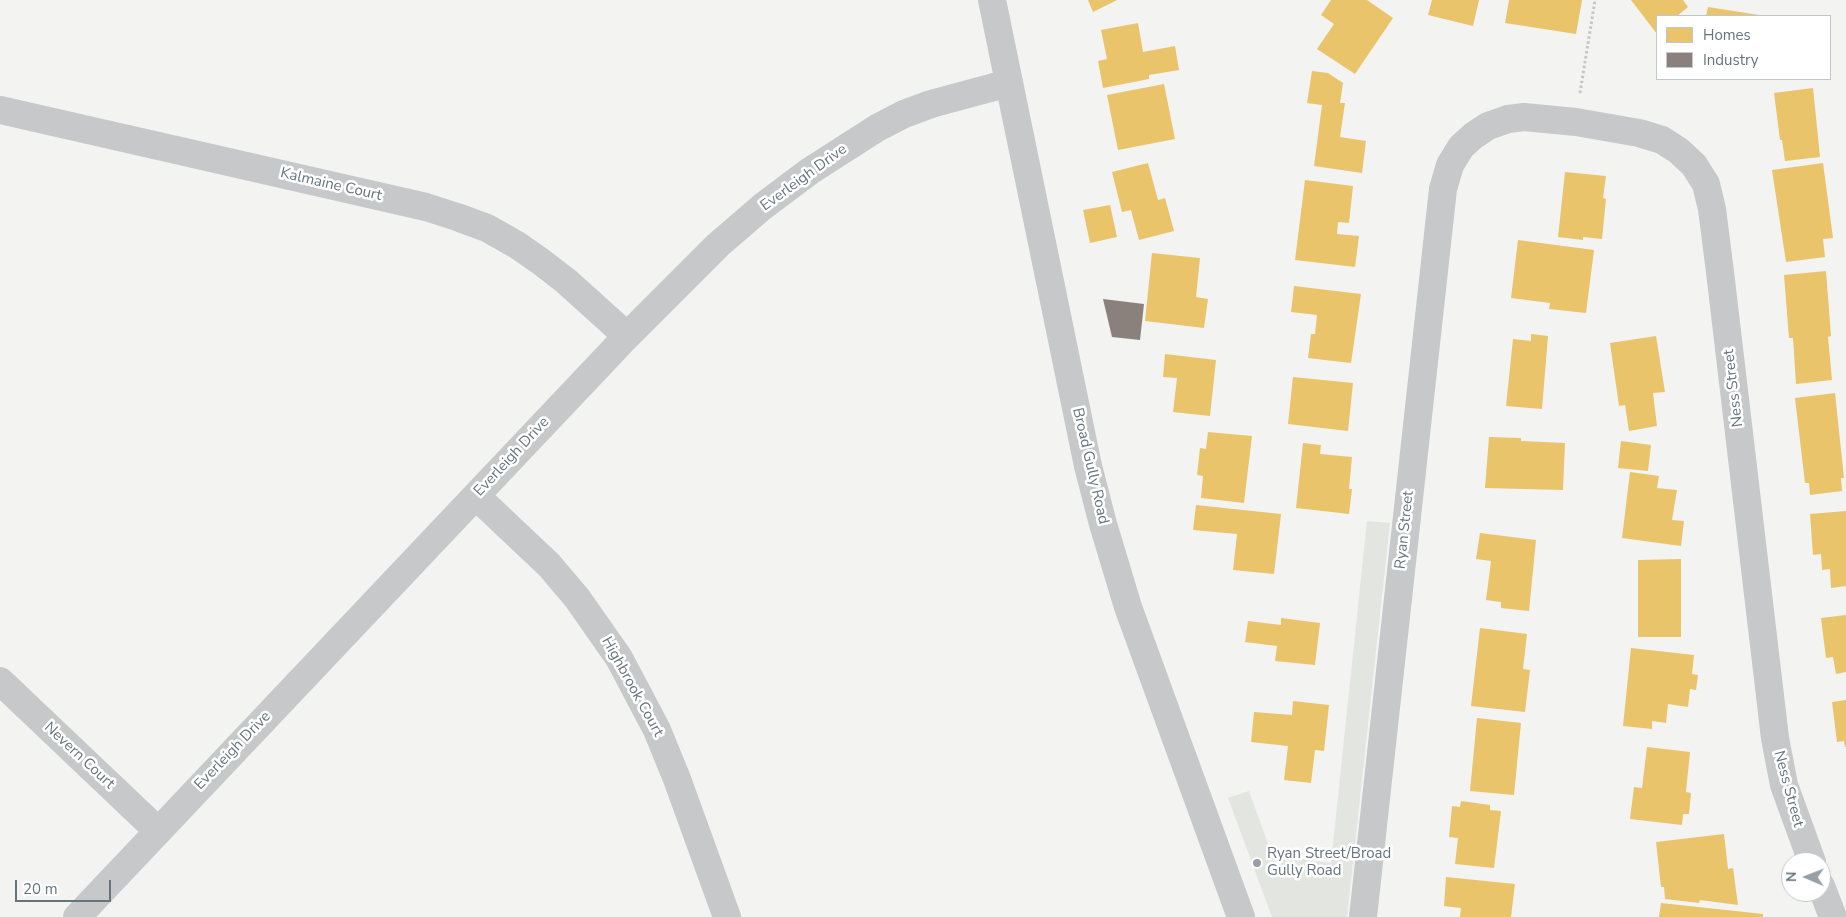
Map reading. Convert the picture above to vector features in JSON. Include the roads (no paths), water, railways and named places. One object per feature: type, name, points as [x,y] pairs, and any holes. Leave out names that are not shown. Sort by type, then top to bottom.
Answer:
[{"type":"street","name":"Broad Gully Road","points":[[992,0],[1088,466],[1103,524],[1128,607],[1241,917]]},
{"type":"street","name":"Everleigh Drive","points":[[77,917],[627,336],[718,245],[762,207],[810,171],[877,128],[904,114],[931,104],[1009,83]]},
{"type":"street","name":"Kalmaine Court","points":[[0,110],[426,207],[457,216],[487,228],[540,261],[566,281],[627,336]]},
{"type":"street","name":"Ness Street","points":[[1461,147],[1488,126],[1508,119],[1541,117],[1576,122],[1638,133],[1662,140],[1694,164],[1706,184],[1717,245],[1776,746],[1790,805],[1808,852]]},
{"type":"street","name":"Ryan Street","points":[[1363,917],[1439,217],[1443,190],[1450,165],[1461,147]]},
{"type":"street","name":"Highbrook Court","points":[[476,496],[550,565],[577,598],[618,658],[657,730],[677,779],[727,917]]},
{"type":"street","name":"Nevern Court","points":[[0,681],[158,830]]},
{"type":"street","points":[[1827,902],[1833,917]]},
{"type":"place","name":"Ryan Street/Broad Gully Road","points":[[1257,863]]}]
